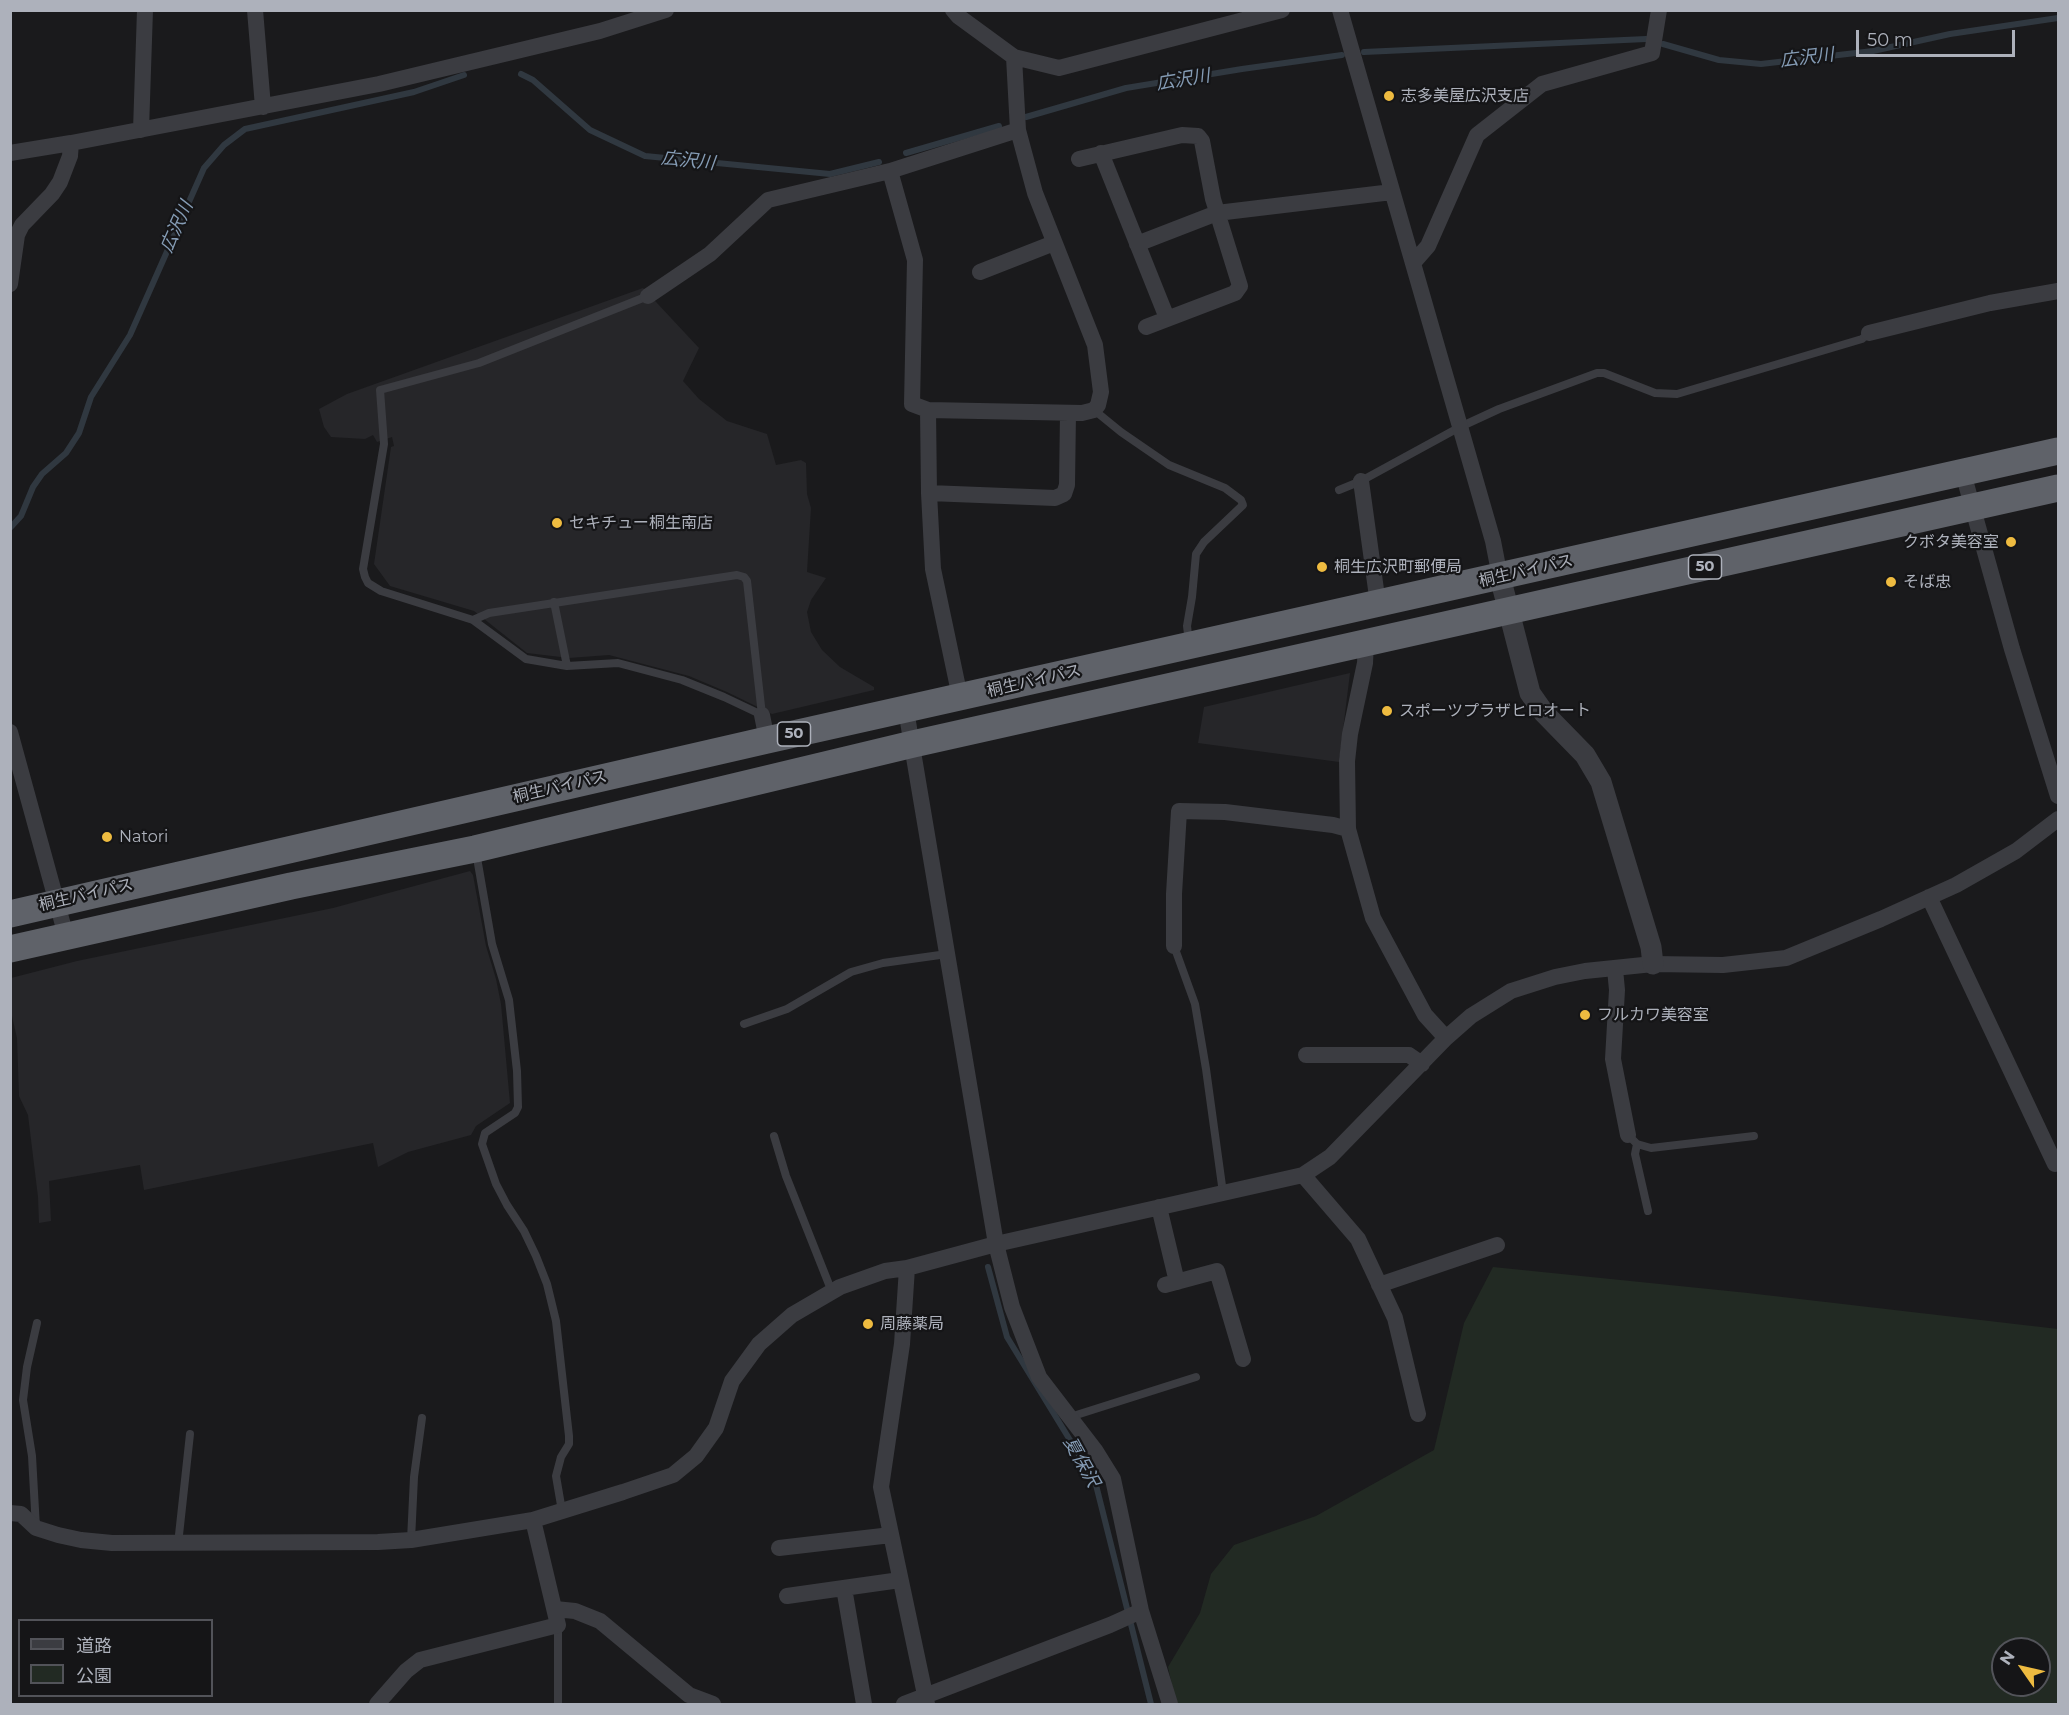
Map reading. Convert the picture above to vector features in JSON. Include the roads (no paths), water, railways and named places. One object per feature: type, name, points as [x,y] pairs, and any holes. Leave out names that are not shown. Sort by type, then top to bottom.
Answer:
[{"type":"highway","name":"桐生バイパス","points":[[10,914],[764,728],[906,710],[2058,451]]},
{"type":"highway","name":"桐生バイパス","points":[[10,949],[291,886],[475,849],[913,744],[2058,488]]},
{"type":"street","points":[[141,130],[145,10]]},
{"type":"street","points":[[255,10],[263,107]]},
{"type":"street","points":[[10,153],[71,144],[379,84],[600,31],[666,10]]},
{"type":"street","points":[[953,10],[1014,57],[1059,68],[1282,10]]},
{"type":"street","points":[[1340,10],[1493,541],[1500,578],[1530,693],[1544,713],[1586,755],[1601,782],[1651,947],[1653,964]]},
{"type":"street","points":[[1414,262],[1428,246],[1477,135],[1542,84],[1652,53],[1659,10]]},
{"type":"street","points":[[890,171],[915,260],[912,404],[928,410],[1068,413],[1094,410],[1098,405],[1101,392],[1095,345],[1035,193],[1018,130],[1014,57]]},
{"type":"street","points":[[648,296],[710,254],[768,200],[890,171],[1018,130]]},
{"type":"street","points":[[1079,159],[1182,135],[1198,136],[1202,141],[1217,213],[1240,286],[1234,293],[1146,327]]},
{"type":"street","points":[[10,284],[17,235],[22,225],[51,195],[60,182],[70,156],[71,144]]},
{"type":"street","points":[[1101,153],[1167,318]]},
{"type":"street","points":[[1137,244],[1217,213],[1392,192]]},
{"type":"street","points":[[980,272],[1054,243]]},
{"type":"street","points":[[1869,333],[1990,303],[2058,291]]},
{"type":"street","points":[[928,410],[929,493],[935,585],[960,698]]},
{"type":"street","points":[[929,493],[1055,498],[1064,494],[1067,485],[1068,413]]},
{"type":"street","points":[[1963,473],[2012,649],[2058,796]]},
{"type":"street","points":[[1361,481],[1378,604]]},
{"type":"street","points":[[1366,642],[1365,663],[1350,734],[1347,761],[1348,829],[1373,918],[1425,1015],[1446,1038]]},
{"type":"street","points":[[906,710],[996,1244],[1012,1307],[1040,1377],[1095,1450],[1113,1479],[1141,1611],[1170,1704]]},
{"type":"street","points":[[10,732],[66,936]]},
{"type":"street","points":[[1174,946],[1174,894],[1179,811],[1225,812],[1333,825],[1348,829]]},
{"type":"street","points":[[10,1513],[21,1514],[36,1528],[81,1540],[112,1543],[378,1542],[411,1540],[533,1520],[673,1475],[696,1455],[716,1428],[732,1381],[759,1344],[792,1315],[832,1292],[885,1271],[907,1268],[996,1244],[1303,1175],[1330,1157],[1446,1038],[1471,1016],[1511,992],[1555,977],[1585,971],[1653,964],[1723,965],[1786,958],[1881,919],[1989,867],[2016,851],[2058,819]]},
{"type":"street","points":[[1929,897],[2055,1164]]},
{"type":"street","points":[[1615,969],[1617,990],[1613,1059],[1633,1139]]},
{"type":"street","points":[[1306,1054],[1409,1055],[1422,1064]]},
{"type":"street","points":[[1303,1175],[1358,1239],[1395,1318],[1418,1414]]},
{"type":"street","points":[[1159,1207],[1171,1284],[1217,1271],[1243,1359]]},
{"type":"street","points":[[1379,1285],[1497,1245]]},
{"type":"street","points":[[907,1268],[902,1344],[881,1487],[926,1700]]},
{"type":"street","points":[[533,1520],[556,1617]]},
{"type":"street","points":[[779,1548],[891,1535]]},
{"type":"street","points":[[787,1596],[900,1580]]},
{"type":"street","points":[[844,1588],[864,1704]]},
{"type":"street","points":[[377,1704],[406,1671],[420,1660],[575,1611],[600,1621],[689,1695],[713,1704]]},
{"type":"street","points":[[904,1704],[926,1700],[1141,1611]]},
{"type":"lane","points":[[648,296],[479,363],[380,390],[384,444],[363,569],[365,577],[368,584],[381,591],[473,620],[526,659],[567,666],[605,662],[629,666],[702,688],[764,728]]},
{"type":"lane","points":[[1339,490],[1361,481],[1460,427],[1499,409],[1597,373],[1604,373],[1655,393],[1677,394],[1862,339],[1869,333]]},
{"type":"lane","points":[[1094,410],[1169,465],[1225,488],[1241,500],[1243,505],[1204,543],[1196,554],[1192,597],[1186,626],[1189,646]]},
{"type":"lane","points":[[473,620],[489,613],[554,602],[738,575],[744,577],[747,581],[764,728]]},
{"type":"lane","points":[[554,602],[567,666]]},
{"type":"lane","points":[[475,849],[492,944],[509,999],[517,1071],[518,1107],[515,1113],[484,1133],[482,1144],[496,1184],[536,1256],[547,1284],[556,1322],[569,1436],[569,1444],[561,1457],[556,1476],[562,1511]]},
{"type":"lane","points":[[1174,946],[1194,1004],[1206,1069],[1223,1193]]},
{"type":"lane","points":[[744,1024],[787,1009],[851,972],[884,963],[947,954]]},
{"type":"lane","points":[[774,1136],[786,1176],[832,1292]]},
{"type":"lane","points":[[1633,1139],[1651,1148],[1754,1136]]},
{"type":"lane","points":[[1633,1139],[1648,1211]]},
{"type":"lane","points":[[36,1528],[32,1456],[23,1400],[27,1367],[37,1323]]},
{"type":"lane","points":[[1070,1417],[1196,1377]]},
{"type":"lane","points":[[411,1540],[414,1477],[422,1418]]},
{"type":"lane","points":[[178,1544],[190,1434]]},
{"type":"lane","points":[[556,1617],[558,1704]]},
{"type":"waterway","name":"広沢川","points":[[1663,44],[1719,60],[1761,64],[1873,51],[1950,34],[2058,18]]},
{"type":"waterway","name":"広沢川","points":[[1364,52],[1646,39]]},
{"type":"waterway","name":"広沢川","points":[[1026,117],[1126,88],[1342,55]]},
{"type":"waterway","name":"広沢川","points":[[521,74],[533,80],[590,130],[645,156],[830,174],[879,162]]},
{"type":"waterway","name":"広沢川","points":[[10,528],[21,516],[33,487],[42,474],[66,453],[79,433],[91,397],[130,335],[204,168],[224,145],[245,129],[414,92],[464,75]]},
{"type":"waterway","name":"広沢川","points":[[906,153],[999,126]]},
{"type":"waterway","name":"夏保沢","points":[[988,1267],[1007,1337],[1095,1481],[1151,1704]]},
{"type":"place","name":"志多美屋広沢支店","points":[[1389,96]]},
{"type":"place","name":"セキチュー桐生南店","points":[[557,523]]},
{"type":"place","name":"クボタ美容室","points":[[2011,542]]},
{"type":"place","name":"桐生広沢町郵便局","points":[[1322,567]]},
{"type":"place","name":"そば忠","points":[[1891,582]]},
{"type":"place","name":"スポーツプラザヒロオート","points":[[1387,711]]},
{"type":"place","name":"Natori","points":[[107,837]]},
{"type":"place","name":"フルカワ美容室","points":[[1585,1015]]},
{"type":"place","name":"周藤薬局","points":[[868,1324]]}]
